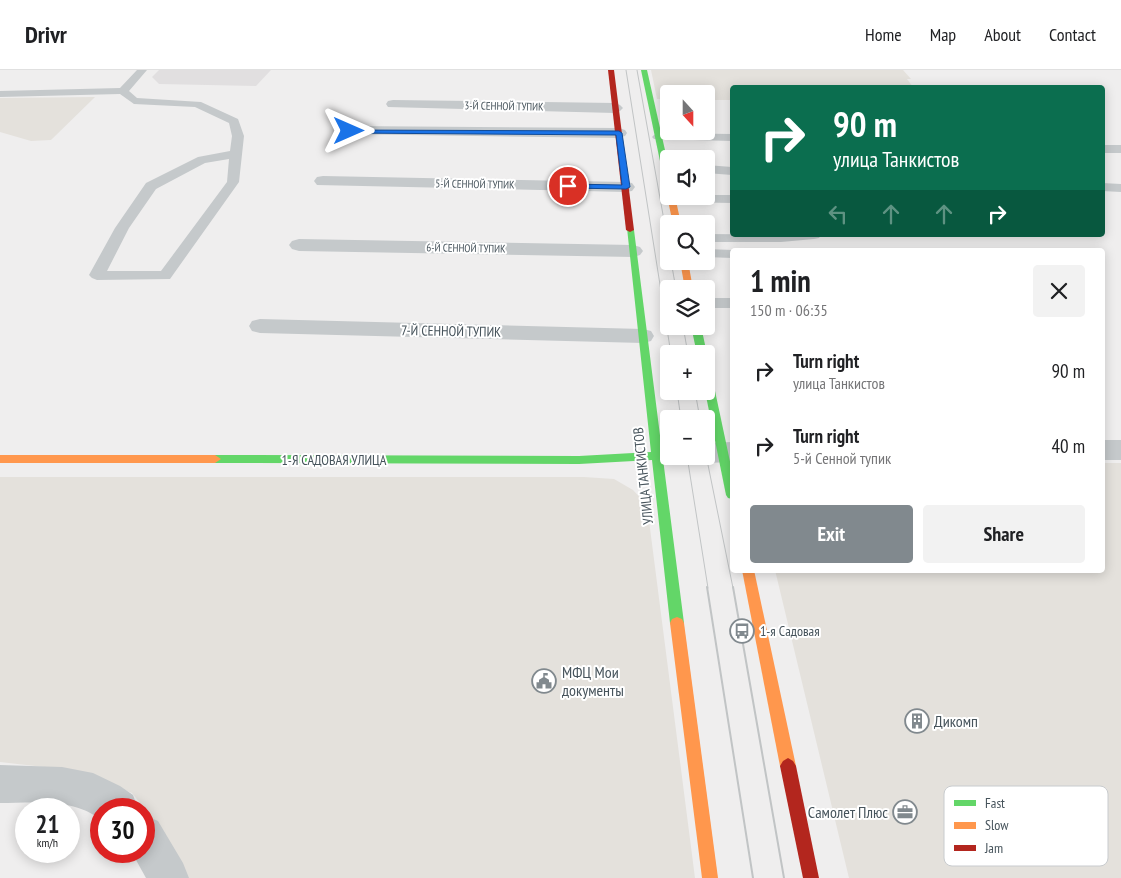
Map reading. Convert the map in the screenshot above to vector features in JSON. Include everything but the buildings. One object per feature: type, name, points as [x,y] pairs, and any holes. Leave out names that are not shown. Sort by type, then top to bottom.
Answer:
[{"type":"main road","name":"УЛИЦА ТАНКИСТОВ","points":[[612,70],[656,456],[710,878]]},
{"type":"main road","points":[[644,70],[662,150]]},
{"type":"main road","points":[[711,400],[721,453],[730,487]]},
{"type":"main road","name":"1-Я САДОВАЯ УЛИЦА","points":[[0,459],[579,460],[660,456]]},
{"type":"main road","points":[[749,573],[811,878]]},
{"type":"street","name":"3-Й СЕННОЙ ТУПИК","points":[[393,104],[615,108]]},
{"type":"street","points":[[349,131],[619,133]]},
{"type":"street","name":"5-Й СЕННОЙ ТУПИК","points":[[323,181],[626,187]]},
{"type":"street","name":"6-Й СЕННОЙ ТУПИК","points":[[299,245],[633,251]]},
{"type":"street","name":"7-Й СЕННОЙ ТУПИК","points":[[260,326],[643,336]]},
{"type":"street","points":[[1105,450],[1121,450]]},
{"type":"street","points":[[0,784],[72,786],[105,798]]},
{"type":"street","points":[[155,855],[168,878]]},
{"type":"lane","points":[[123,91],[142,70]]},
{"type":"lane","points":[[0,94],[123,91],[134,101],[197,104],[234,121],[238,136],[233,182],[165,276],[97,275],[122,228],[151,186],[202,160],[235,154]]},
{"type":"lane","points":[[658,137],[730,138]]},
{"type":"lane","points":[[1105,149],[1121,149]]},
{"type":"lane","points":[[715,170],[730,171]]},
{"type":"lane","points":[[1105,187],[1121,188]]},
{"type":"lane","points":[[715,197],[730,199]]},
{"type":"lane","points":[[715,238],[792,237]]},
{"type":"lane","points":[[715,253],[730,254]]},
{"type":"lane","points":[[715,303],[730,303]]},
{"type":"shaded area","points":[[159,70],[271,70],[256,86],[159,84],[152,77]]},
{"type":"shaded area","points":[[651,70],[903,70],[911,79],[907,79],[912,85],[730,85],[730,100],[715,100],[715,85],[660,85],[660,99],[657,99]]},
{"type":"shaded area","points":[[95,97],[51,140],[31,141],[0,132],[0,98]]},
{"type":"shaded area","points":[[1105,463],[1121,463],[1121,878],[849,878],[776,573],[1105,573]]},
{"type":"shaded area","points":[[0,477],[584,477],[614,479],[633,490],[647,505],[695,878],[181,878],[155,822],[155,798],[136,798],[132,793],[79,771],[0,762]]},
{"type":"tram line","points":[[626,70],[670,345]]},
{"type":"tram line","points":[[637,70],[663,215]]},
{"type":"tram line","points":[[673,270],[674,280]]},
{"type":"tram line","points":[[685,335],[686,345]]},
{"type":"tram line","points":[[678,400],[680,410]]},
{"type":"tram line","points":[[697,400],[698,410]]},
{"type":"tram line","points":[[688,465],[708,588]]},
{"type":"tram line","points":[[708,465],[733,588]]},
{"type":"tram line","points":[[707,587],[753,878]]},
{"type":"tram line","points":[[733,587],[784,878]]},
{"type":"traffic: fast","points":[[644,70],[661,150]]},
{"type":"traffic: fast","points":[[630,230],[677,623]]},
{"type":"traffic: fast","points":[[698,335],[700,345]]},
{"type":"traffic: fast","points":[[712,400],[730,486]]},
{"type":"traffic: fast","points":[[215,459],[579,460],[660,456]]},
{"type":"traffic: slow","points":[[673,205],[675,215]]},
{"type":"traffic: slow","points":[[686,270],[687,280]]},
{"type":"traffic: slow","points":[[0,459],[215,459]]},
{"type":"traffic: slow","points":[[749,573],[788,766]]},
{"type":"traffic: slow","points":[[677,623],[710,878]]},
{"type":"traffic: jam","points":[[611,70],[630,230]]},
{"type":"traffic: jam","points":[[788,766],[811,878]]},
{"type":"place","name":"1-я Садовая","points":[[742,631]]},
{"type":"place","name":"МФЦ Мои документы","points":[[544,681]]},
{"type":"place","name":"Дикомп","points":[[917,721]]},
{"type":"place","name":"Самолет Плюс","points":[[905,812]]},
{"type":"route","points":[[349,131],[619,133],[626,187],[568,186]]}]
